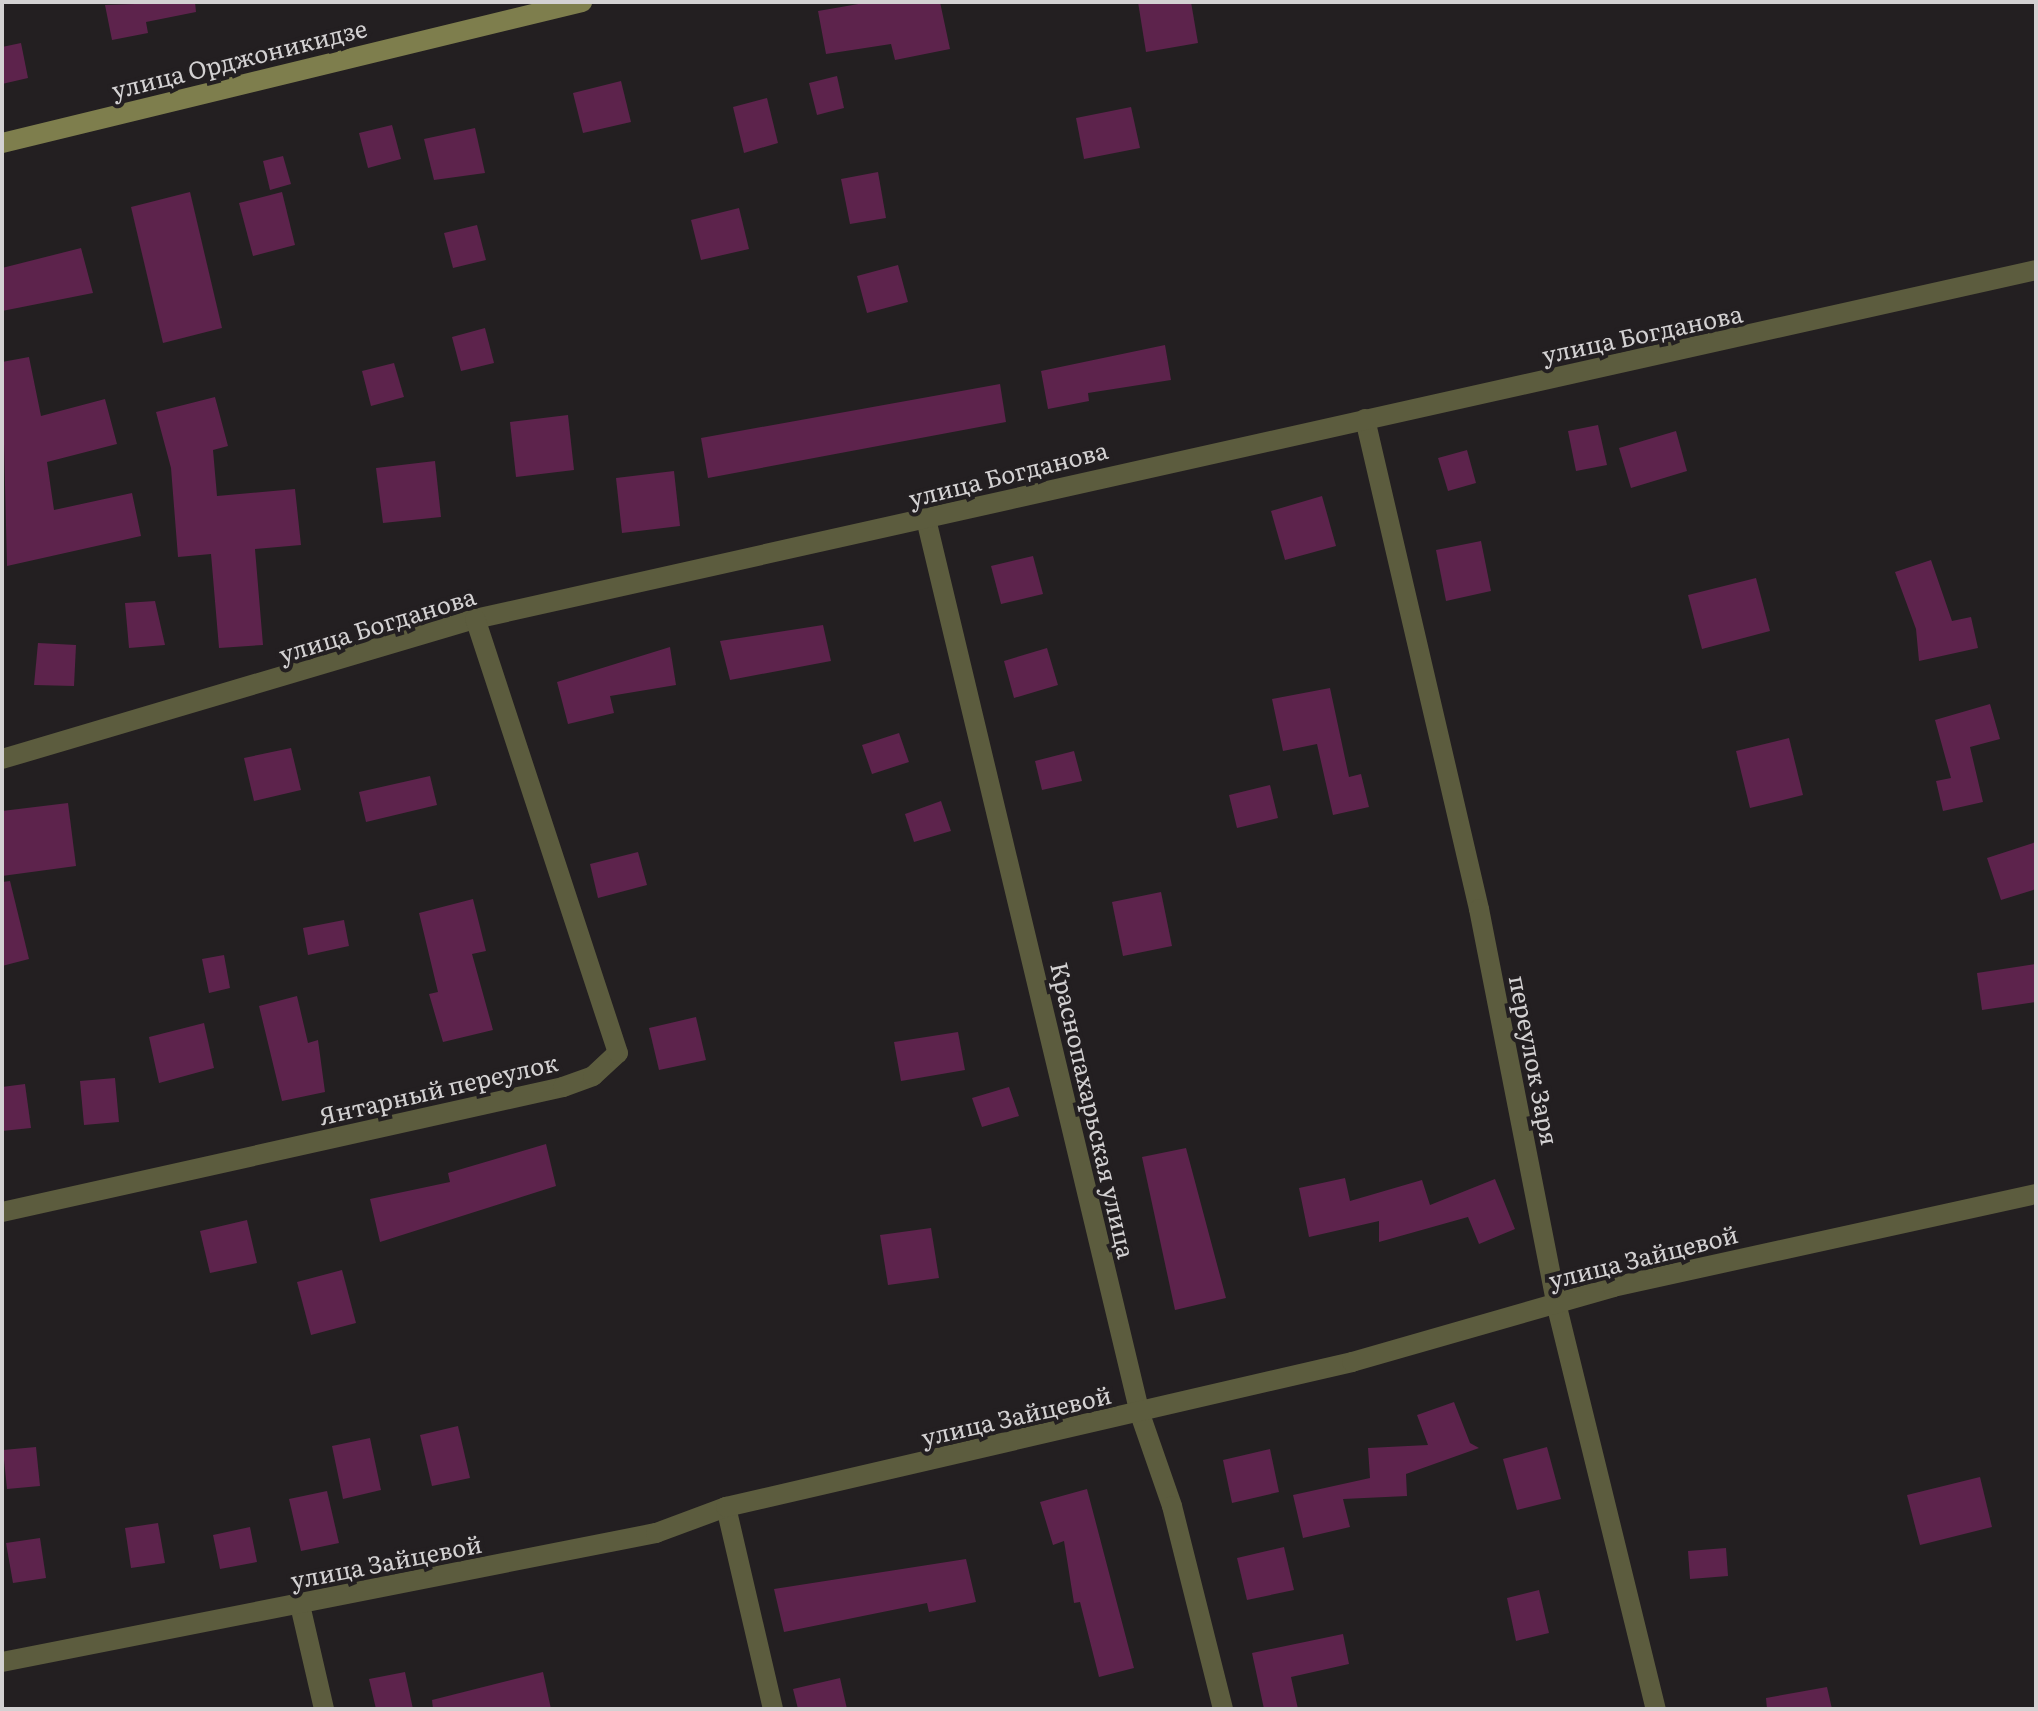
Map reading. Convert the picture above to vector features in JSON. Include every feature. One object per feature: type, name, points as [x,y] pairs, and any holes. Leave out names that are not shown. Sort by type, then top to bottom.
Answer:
[{"type":"street","name":"улица Орджоникидзе","points":[[2,143],[582,2]]},
{"type":"street","name":"улица Богданова","points":[[2,759],[475,619],[2036,270]]},
{"type":"street","name":"переулок Заря","points":[[1365,419],[1479,909],[1556,1303],[1656,1709]]},
{"type":"street","name":"Краснопахарьская улица","points":[[926,519],[1140,1414],[1223,1709]]},
{"type":"street","name":"Янтарный переулок","points":[[2,1212],[563,1087],[593,1076],[618,1053],[475,619]]},
{"type":"street","name":"улица Зайцевой","points":[[2,1662],[656,1533],[726,1507],[1140,1414],[1556,1303],[2036,1194]]},
{"type":"street","points":[[726,1507],[773,1709]]},
{"type":"street","points":[[300,1605],[324,1709]]},
{"type":"building","points":[[195,2],[196,12],[146,22],[148,33],[112,40],[105,5]]},
{"type":"building","points":[[870,2],[940,2],[950,49],[895,60],[891,44],[826,54],[818,11]]},
{"type":"building","points":[[1138,2],[1191,2],[1198,43],[1146,52]]},
{"type":"building","points":[[21,43],[28,78],[2,84],[2,47]]},
{"type":"building","points":[[837,76],[844,108],[817,115],[809,83]]},
{"type":"building","points":[[621,81],[631,122],[583,133],[573,93]]},
{"type":"building","points":[[767,98],[778,143],[744,153],[733,107]]},
{"type":"building","points":[[1131,107],[1140,148],[1084,159],[1076,118]]},
{"type":"building","points":[[392,125],[401,159],[368,168],[359,133]]},
{"type":"building","points":[[475,128],[485,173],[434,180],[424,139]]},
{"type":"building","points":[[283,156],[291,184],[270,190],[263,161]]},
{"type":"building","points":[[878,172],[886,218],[850,224],[841,179]]},
{"type":"building","points":[[190,192],[222,328],[163,343],[131,207]]},
{"type":"building","points":[[282,192],[295,245],[253,256],[239,203]]},
{"type":"building","points":[[739,208],[749,249],[701,260],[691,220]]},
{"type":"building","points":[[477,225],[486,260],[453,268],[444,233]]},
{"type":"building","points":[[81,248],[93,293],[2,311],[2,268]]},
{"type":"building","points":[[898,265],[908,302],[867,313],[857,276]]},
{"type":"building","points":[[485,328],[494,363],[461,371],[452,337]]},
{"type":"building","points":[[1165,345],[1171,380],[1088,393],[1089,401],[1048,409],[1041,371]]},
{"type":"building","points":[[29,357],[41,416],[105,399],[117,444],[47,462],[54,510],[132,493],[141,536],[7,566],[2,362]]},
{"type":"building","points":[[394,363],[404,397],[371,406],[362,371]]},
{"type":"building","points":[[1000,384],[1006,422],[708,478],[701,438]]},
{"type":"building","points":[[215,397],[228,446],[213,450],[217,496],[295,489],[301,545],[255,549],[263,645],[219,648],[211,554],[178,557],[171,468],[156,412]]},
{"type":"building","points":[[568,415],[574,470],[516,477],[510,422]]},
{"type":"building","points":[[1598,425],[1607,465],[1576,471],[1568,431]]},
{"type":"building","points":[[1676,431],[1687,471],[1631,488],[1619,448]]},
{"type":"building","points":[[1467,450],[1476,483],[1448,491],[1438,458]]},
{"type":"building","points":[[435,461],[441,517],[383,523],[376,468]]},
{"type":"building","points":[[674,471],[680,526],[622,533],[616,478]]},
{"type":"building","points":[[1322,496],[1336,546],[1285,560],[1271,511]]},
{"type":"building","points":[[1481,541],[1491,591],[1446,601],[1436,550]]},
{"type":"building","points":[[1033,556],[1043,594],[1001,604],[991,566]]},
{"type":"building","points":[[1931,560],[1952,621],[1971,617],[1978,648],[1919,661],[1916,629],[1895,572]]},
{"type":"building","points":[[1756,578],[1770,631],[1702,649],[1688,595]]},
{"type":"building","points":[[155,601],[165,645],[129,648],[125,603]]},
{"type":"building","points":[[823,625],[831,661],[730,680],[720,641]]},
{"type":"building","points":[[38,643],[76,645],[74,686],[34,685]]},
{"type":"building","points":[[670,647],[676,685],[610,696],[614,713],[568,724],[557,682]]},
{"type":"building","points":[[1047,648],[1058,685],[1014,698],[1004,661]]},
{"type":"building","points":[[1330,688],[1349,777],[1361,774],[1369,807],[1333,815],[1317,744],[1283,751],[1272,699]]},
{"type":"building","points":[[1990,704],[2000,739],[1970,747],[1983,802],[1943,811],[1936,781],[1951,778],[1935,720]]},
{"type":"building","points":[[899,733],[909,762],[872,774],[862,745]]},
{"type":"building","points":[[1789,738],[1803,795],[1750,808],[1736,751]]},
{"type":"building","points":[[291,748],[301,790],[254,801],[244,758]]},
{"type":"building","points":[[1074,751],[1082,781],[1042,790],[1035,761]]},
{"type":"building","points":[[430,776],[437,805],[366,822],[359,792]]},
{"type":"building","points":[[1270,785],[1278,818],[1237,828],[1229,795]]},
{"type":"building","points":[[941,801],[951,831],[914,842],[905,814]]},
{"type":"building","points":[[68,803],[76,866],[2,876],[2,811]]},
{"type":"building","points":[[2036,842],[2036,889],[2001,900],[1987,858]]},
{"type":"building","points":[[638,852],[647,885],[598,898],[590,864]]},
{"type":"building","points":[[10,881],[29,959],[2,966],[2,882]]},
{"type":"building","points":[[1161,892],[1172,946],[1123,956],[1112,902]]},
{"type":"building","points":[[473,899],[486,951],[472,954],[493,1030],[443,1042],[429,994],[438,992],[419,913]]},
{"type":"building","points":[[344,920],[349,946],[308,955],[303,928]]},
{"type":"building","points":[[224,955],[230,988],[209,993],[202,959]]},
{"type":"building","points":[[2036,964],[2036,1002],[1982,1010],[1977,973]]},
{"type":"building","points":[[297,996],[308,1043],[318,1040],[325,1092],[282,1101],[259,1006]]},
{"type":"building","points":[[696,1017],[706,1060],[659,1070],[649,1028]]},
{"type":"building","points":[[204,1023],[214,1068],[159,1083],[149,1037]]},
{"type":"building","points":[[958,1032],[965,1070],[901,1081],[894,1042]]},
{"type":"building","points":[[115,1078],[119,1122],[84,1125],[80,1081]]},
{"type":"building","points":[[25,1084],[31,1128],[2,1131],[2,1087]]},
{"type":"building","points":[[1009,1087],[1019,1116],[982,1127],[972,1098]]},
{"type":"building","points":[[546,1144],[556,1186],[380,1242],[370,1199],[450,1182],[448,1173]]},
{"type":"building","points":[[1186,1148],[1226,1298],[1175,1310],[1142,1157]]},
{"type":"building","points":[[1345,1178],[1350,1201],[1422,1180],[1430,1205],[1495,1179],[1515,1229],[1479,1244],[1468,1217],[1379,1242],[1379,1221],[1309,1237],[1299,1188]]},
{"type":"building","points":[[247,1220],[257,1263],[210,1273],[200,1231]]},
{"type":"building","points":[[931,1228],[939,1278],[888,1285],[880,1235]]},
{"type":"building","points":[[342,1270],[356,1323],[311,1335],[297,1282]]},
{"type":"building","points":[[1454,1402],[1470,1443],[1479,1448],[1406,1474],[1407,1496],[1343,1499],[1350,1527],[1303,1538],[1293,1495],[1370,1478],[1368,1448],[1428,1445],[1417,1415]]},
{"type":"building","points":[[458,1426],[470,1478],[432,1486],[420,1435]]},
{"type":"building","points":[[370,1438],[381,1490],[343,1499],[332,1446]]},
{"type":"building","points":[[36,1447],[40,1486],[7,1489],[3,1450]]},
{"type":"building","points":[[1547,1447],[1561,1499],[1517,1510],[1503,1459]]},
{"type":"building","points":[[1270,1449],[1279,1492],[1232,1503],[1223,1460]]},
{"type":"building","points":[[1980,1477],[1992,1527],[1920,1545],[1907,1495]]},
{"type":"building","points":[[1087,1489],[1134,1668],[1099,1677],[1080,1602],[1074,1603],[1064,1541],[1053,1545],[1040,1502]]},
{"type":"building","points":[[327,1491],[339,1543],[301,1551],[289,1499]]},
{"type":"building","points":[[158,1523],[165,1563],[131,1568],[125,1528]]},
{"type":"building","points":[[250,1527],[257,1562],[220,1569],[213,1535]]},
{"type":"building","points":[[40,1538],[46,1578],[13,1583],[6,1543]]},
{"type":"building","points":[[1284,1547],[1294,1590],[1247,1600],[1237,1558]]},
{"type":"building","points":[[1726,1548],[1728,1576],[1690,1579],[1688,1551]]},
{"type":"building","points":[[966,1559],[976,1602],[929,1612],[927,1603],[784,1632],[774,1589]]},
{"type":"building","points":[[1539,1590],[1549,1633],[1516,1641],[1507,1598]]},
{"type":"building","points":[[1343,1634],[1349,1664],[1291,1677],[1298,1709],[1264,1709],[1252,1653]]},
{"type":"building","points":[[405,1672],[413,1709],[376,1709],[369,1679]]},
{"type":"building","points":[[543,1672],[551,1709],[433,1709],[432,1700]]},
{"type":"building","points":[[840,1678],[847,1709],[798,1709],[793,1689]]},
{"type":"building","points":[[1827,1687],[1832,1709],[1767,1709],[1766,1698]]}]
